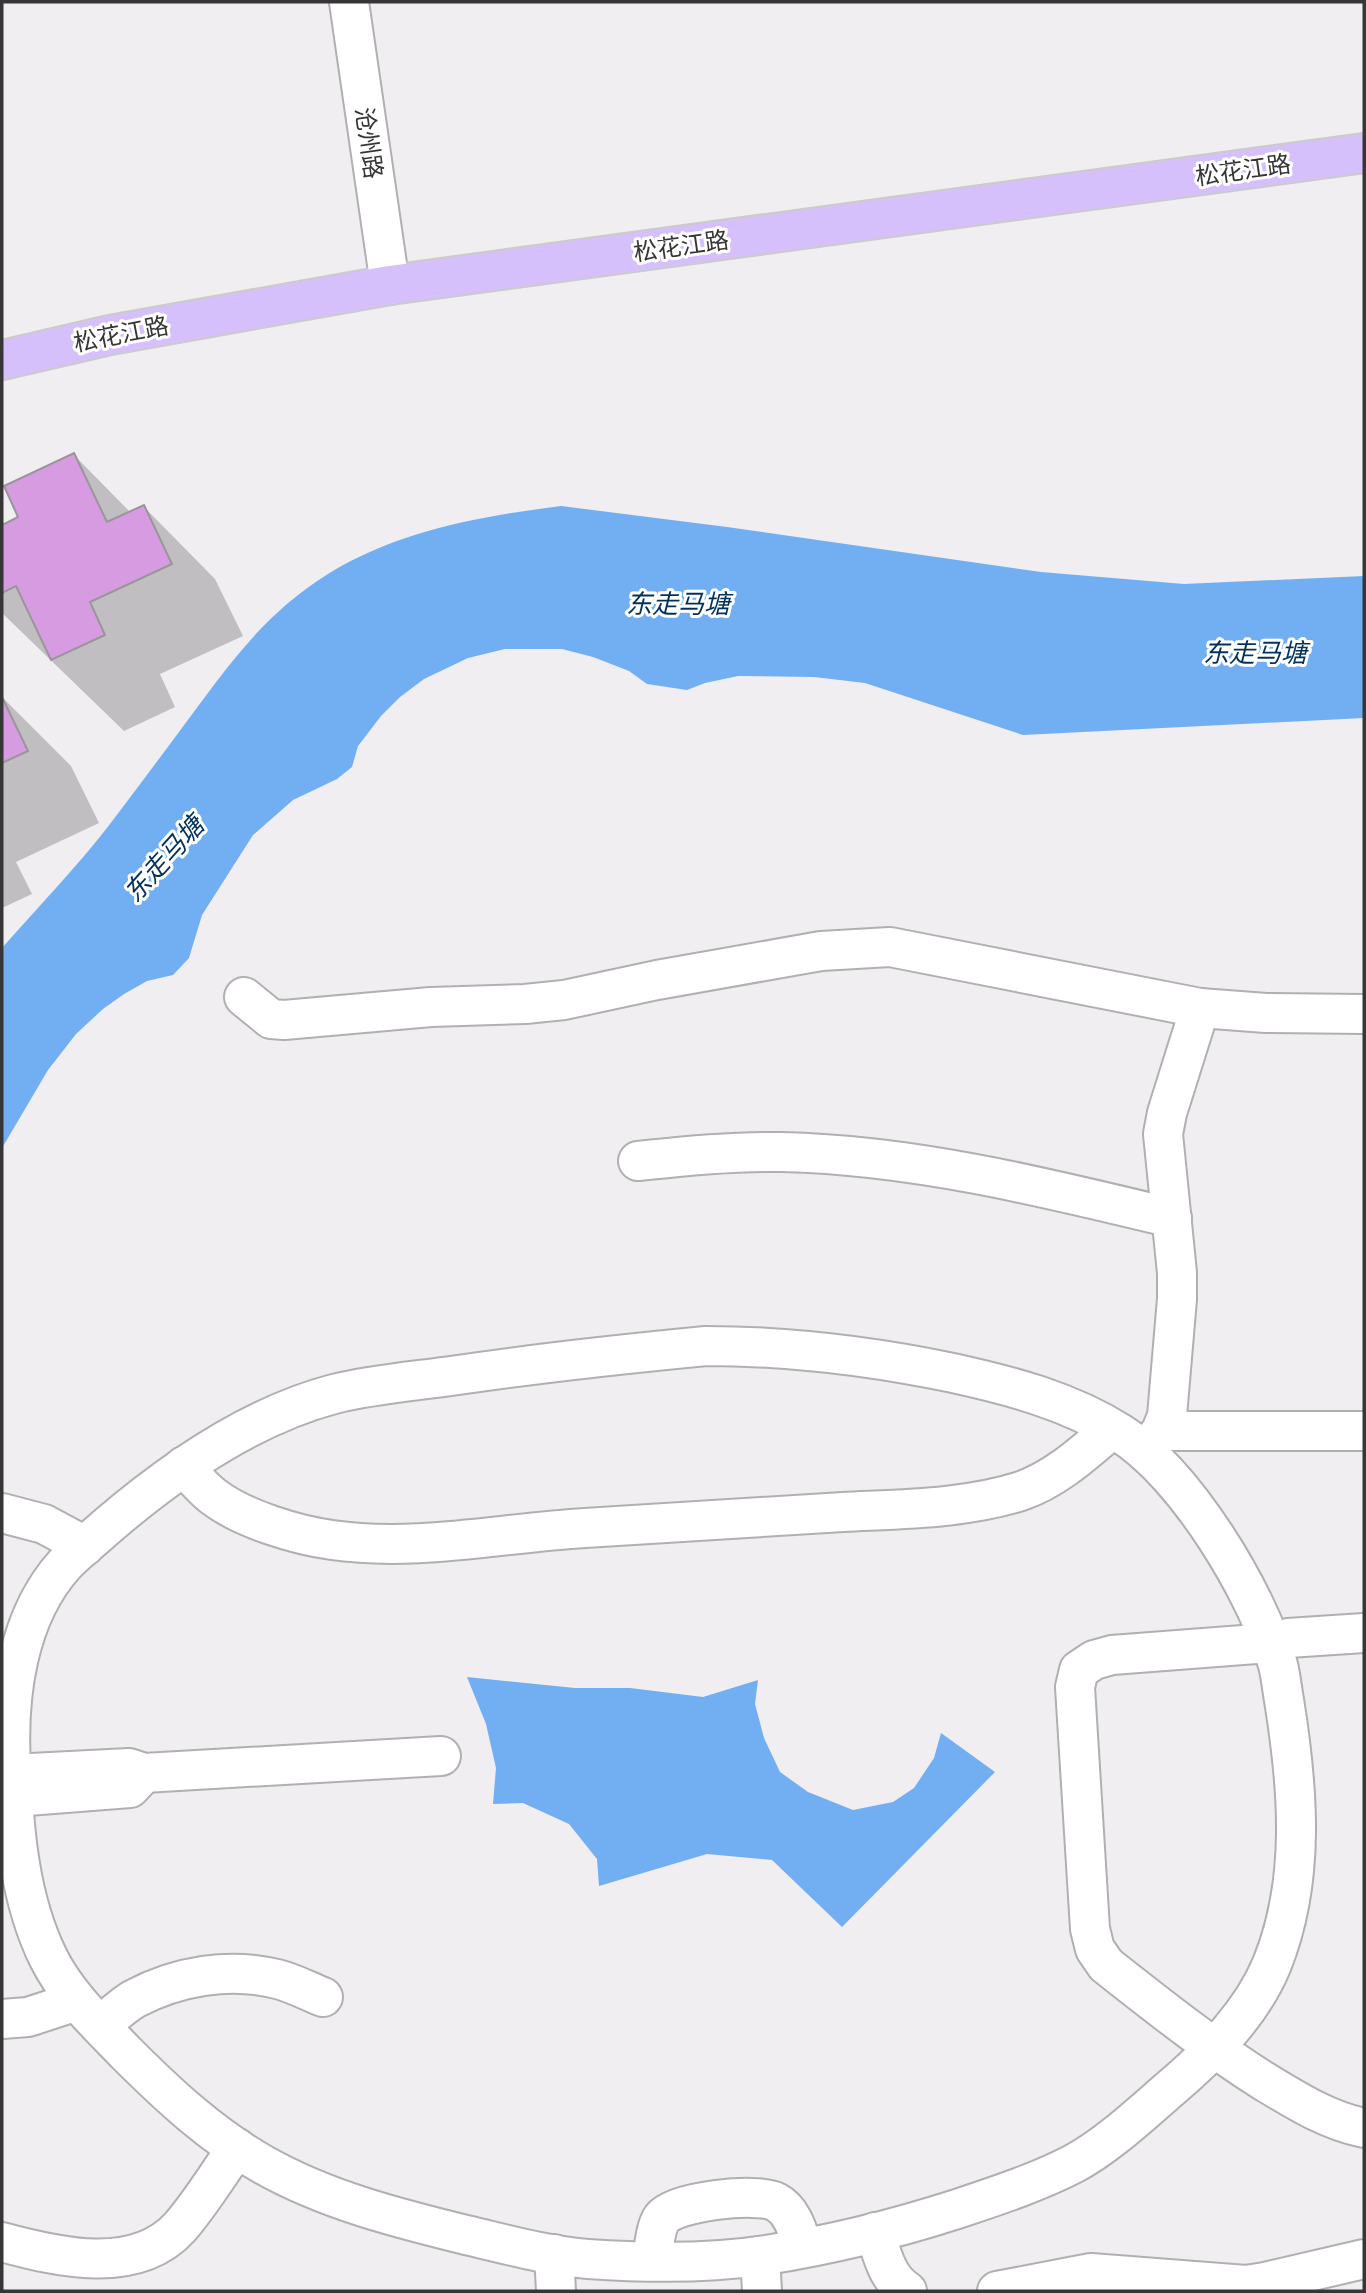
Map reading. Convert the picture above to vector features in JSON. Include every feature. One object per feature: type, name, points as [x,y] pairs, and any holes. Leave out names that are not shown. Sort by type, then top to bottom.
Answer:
[{"type":"main road","name":"松花江路","points":[[2,360],[110,335],[390,285],[1364,153]]},
{"type":"street","name":"沧州路","points":[[349,2],[390,285]]},
{"type":"street","points":[[244,997],[271,1018],[285,1020],[451,1006],[525,1004],[564,1000],[657,980],[821,951],[890,947],[1200,1008],[1266,1013],[1364,1014]]},
{"type":"street","points":[[1153,1441],[1167,1416],[1177,1299],[1163,1134],[1200,1008]]},
{"type":"street","points":[[638,1161],[730,1152],[783,1152],[888,1161],[1041,1186],[1172,1218]]},
{"type":"street","points":[[1153,1441],[1164,1469],[1224,1549],[1252,1600],[1278,1665],[1296,1781],[1297,1839],[1282,1932],[1269,1971],[1243,2013],[1228,2033],[1182,2079],[1081,2161],[1007,2193],[911,2224],[803,2248],[761,2274],[676,2271],[579,2259],[409,2221],[335,2198],[266,2167],[210,2130],[158,2085],[67,1990],[47,1955],[33,1919],[20,1868],[9,1790],[11,1705],[30,1621],[44,1592],[67,1561],[184,1466],[251,1428],[328,1396],[375,1386],[493,1370],[706,1346],[750,1346],[839,1352],[902,1362],[1000,1384],[1077,1409],[1128,1437],[1153,1441],[1364,1431]]},
{"type":"street","points":[[184,1466],[215,1498],[238,1511],[288,1530],[331,1540],[373,1544],[417,1543],[581,1528],[964,1503],[1020,1491],[1044,1481],[1082,1455],[1112,1429]]},
{"type":"street","points":[[2,1513],[44,1524],[85,1546]]},
{"type":"street","points":[[1364,1633],[1112,1655],[1094,1660],[1079,1670],[1075,1687],[1090,1929],[1095,1949],[1106,1965],[1213,2049],[1312,2110],[1364,2128]]},
{"type":"street","points":[[9,1790],[130,1788],[144,1773],[441,1756]]},
{"type":"street","points":[[2,2020],[89,2014],[133,2000],[162,1987],[208,1975],[242,1973],[278,1979],[323,1997]]},
{"type":"street","points":[[2,2242],[45,2253],[113,2259],[144,2252],[161,2244],[180,2227],[237,2148]]},
{"type":"street","points":[[676,2271],[661,2219],[674,2208],[690,2203],[758,2197],[777,2202],[788,2212],[803,2248]]},
{"type":"street","points":[[875,2232],[884,2261],[898,2285],[907,2291]]},
{"type":"street","points":[[554,2253],[556,2291]]},
{"type":"street","points":[[997,2291],[1091,2273],[1246,2285],[1265,2283],[1364,2259]]},
{"type":"water","name":"东走马塘","points":[[561,506],[1041,572],[1184,584],[1364,576],[1364,718],[1023,735],[865,683],[814,677],[738,676],[687,690],[647,684],[629,671],[562,649],[505,649],[468,658],[424,679],[400,697],[358,746],[352,767],[337,779],[293,800],[253,835],[202,915],[189,958],[173,975],[147,981],[124,994],[76,1034],[48,1070],[2,1148],[2,948],[97,840],[240,652],[271,618],[307,588],[355,559],[411,536],[441,528]]},
{"type":"water","points":[[467,1677],[575,1688],[630,1688],[703,1697],[758,1680],[755,1704],[764,1738],[780,1772],[808,1792],[853,1810],[893,1802],[914,1788],[934,1758],[941,1733],[995,1772],[842,1927],[772,1860],[707,1854],[599,1886],[597,1859],[569,1824],[523,1803],[493,1804],[496,1768],[486,1724]]},
{"type":"building","points":[[74,453],[107,522],[144,505],[172,564],[90,602],[105,635],[51,660],[16,586],[2,593],[2,525],[18,517],[4,486]]},
{"type":"building","points":[[2,697],[28,751],[2,763]]}]
